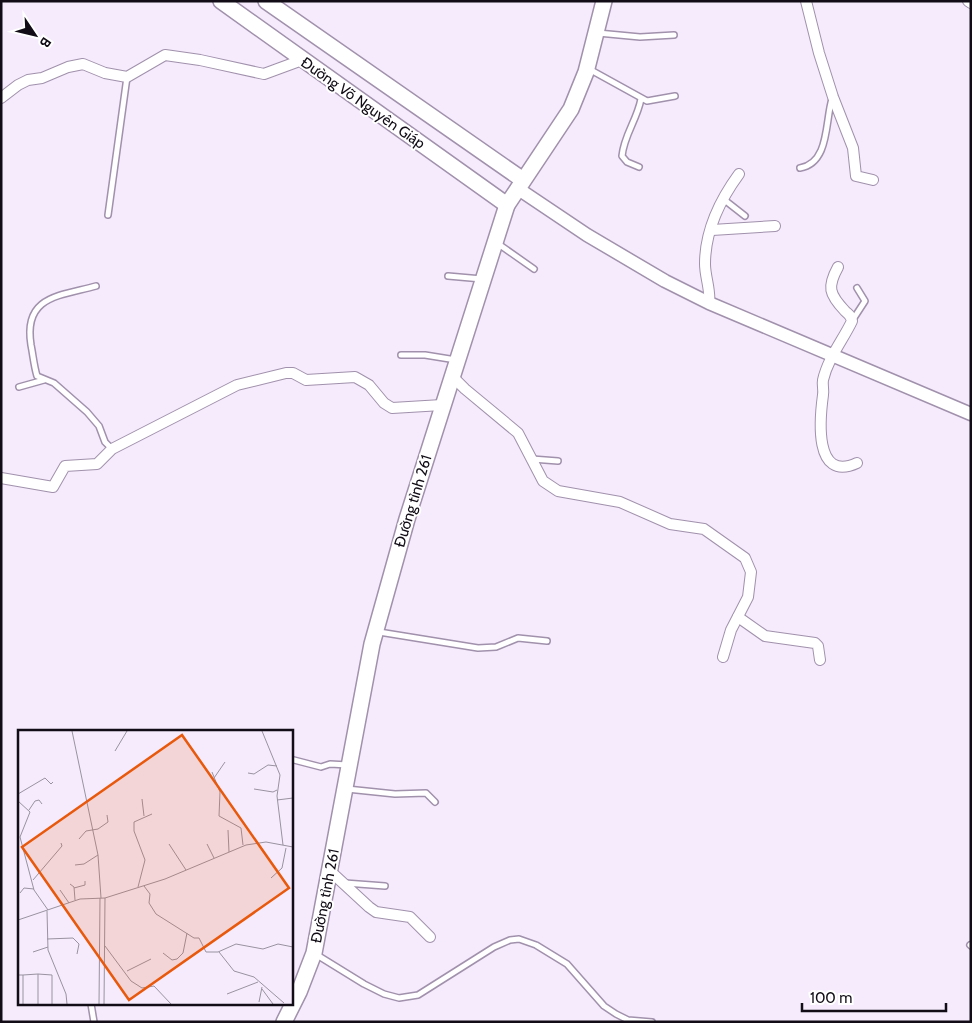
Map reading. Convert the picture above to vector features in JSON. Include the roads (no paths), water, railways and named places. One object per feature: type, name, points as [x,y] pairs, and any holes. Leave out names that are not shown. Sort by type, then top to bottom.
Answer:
[{"type":"main road","name":"Đường Võ Nguyên Giáp","points":[[220,1],[507,205]]},
{"type":"main road","name":"Đường Võ Nguyên Giáp","points":[[266,1],[520,184]]},
{"type":"main road","name":"Đường tỉnh 261","points":[[284,1022],[299,992],[314,953],[374,631],[451,375],[507,205],[571,110],[587,68],[604,1]]},
{"type":"street","points":[[806,1],[833,97],[853,148],[856,176],[873,180]]},
{"type":"street","points":[[1,98],[18,84],[57,73],[75,65],[83,64],[127,77],[166,56],[200,60],[264,74],[302,60]]},
{"type":"street","points":[[709,303],[705,263],[714,216],[722,198],[739,174]]},
{"type":"street","points":[[520,184],[616,253],[709,303],[971,414]]},
{"type":"street","points":[[712,230],[775,226]]},
{"type":"street","points":[[838,267],[830,284],[830,290],[838,303],[851,316],[852,320],[833,355],[823,380],[824,394],[820,419],[822,444],[827,456],[833,463],[847,466],[857,463]]},
{"type":"street","points":[[1,478],[53,487],[65,466],[98,464],[112,449],[237,385],[286,373],[293,373],[306,380],[355,377],[369,385],[384,403],[392,408],[442,405]]},
{"type":"street","points":[[451,375],[464,389],[518,433],[543,481],[550,487],[558,491],[620,502],[670,524],[704,529],[745,558],[751,572],[748,597],[731,630],[724,657]]},
{"type":"street","points":[[738,617],[765,636],[815,643],[818,646],[820,660]]},
{"type":"street","points":[[330,871],[376,912],[410,917],[430,937]]},
{"type":"lane","points":[[596,32],[640,38],[674,35]]},
{"type":"lane","points":[[587,68],[647,101],[674,96]]},
{"type":"lane","points":[[108,216],[127,77]]},
{"type":"lane","points":[[800,168],[813,162],[827,136],[833,97]]},
{"type":"lane","points":[[639,167],[627,162],[622,156],[628,132],[638,114],[641,99]]},
{"type":"lane","points":[[722,198],[745,216]]},
{"type":"lane","points":[[495,242],[534,269]]},
{"type":"lane","points":[[448,276],[482,279]]},
{"type":"lane","points":[[96,286],[50,300],[33,312],[28,328],[36,374],[44,380],[54,382],[87,412],[99,426],[105,442],[112,449]]},
{"type":"lane","points":[[852,320],[865,301],[857,288]]},
{"type":"lane","points":[[401,355],[424,355],[456,360]]},
{"type":"lane","points":[[19,388],[44,380]]},
{"type":"lane","points":[[532,458],[558,461]]},
{"type":"lane","points":[[374,631],[478,648],[496,647],[518,638],[547,641]]},
{"type":"lane","points":[[294,760],[321,767],[330,764],[349,765]]},
{"type":"lane","points":[[345,789],[395,794],[426,793],[434,802]]},
{"type":"lane","points":[[343,883],[385,886]]},
{"type":"lane","points":[[314,953],[364,984],[384,994],[399,998],[418,995],[494,947],[510,940],[519,939],[536,945],[567,964],[604,1006],[616,1014],[628,1020],[652,1022]]},
{"type":"lane","points":[[91,1006],[94,1022]]}]
